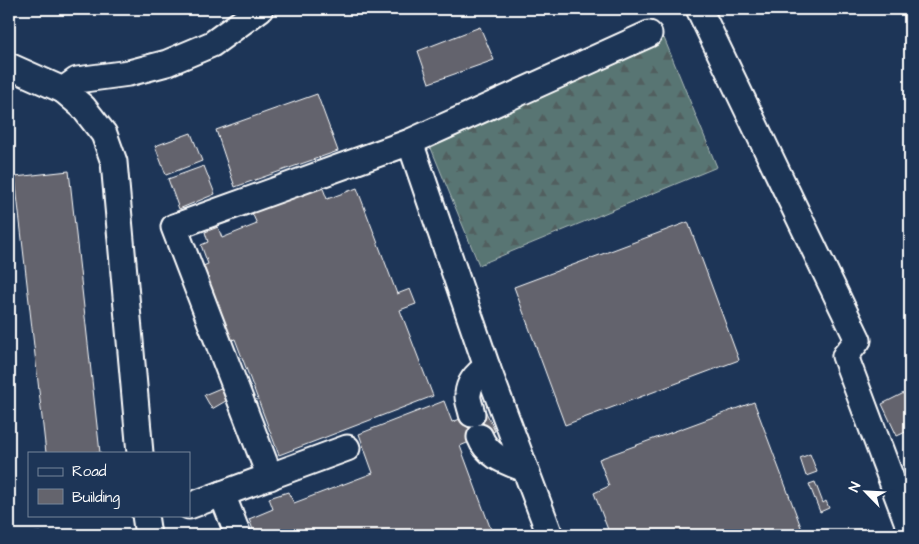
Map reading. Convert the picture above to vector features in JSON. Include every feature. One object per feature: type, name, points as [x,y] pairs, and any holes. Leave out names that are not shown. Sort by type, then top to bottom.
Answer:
[{"type":"street","points":[[62,90],[78,80],[129,73],[167,63],[212,44],[260,9]]},
{"type":"street","points":[[700,9],[858,340],[846,356],[910,529]]},
{"type":"street","points":[[270,476],[174,227],[410,142],[649,34]]},
{"type":"street","points":[[9,66],[62,90],[83,107],[104,134],[114,162],[140,452]]},
{"type":"street","points":[[410,142],[487,368],[550,535]]},
{"type":"street","points":[[472,414],[468,394],[472,382],[478,374],[487,368]]},
{"type":"street","points":[[480,438],[483,445],[492,455],[525,469]]},
{"type":"street","points":[[190,506],[347,448]]},
{"type":"street","points":[[222,494],[238,535]]},
{"type":"street","points":[[145,516],[148,535]]},
{"type":"green space","points":[[664,38],[717,167],[479,265],[426,136]]},
{"type":"building","points":[[480,27],[494,60],[429,83],[418,51]]},
{"type":"building","points":[[317,94],[338,151],[235,187],[216,130]]},
{"type":"building","points":[[191,133],[202,161],[166,175],[155,146]]},
{"type":"building","points":[[204,166],[215,194],[179,209],[168,179]]},
{"type":"building","points":[[69,171],[100,452],[46,452],[15,177]]},
{"type":"building","points":[[322,186],[327,199],[357,188],[397,294],[410,289],[416,304],[400,310],[433,396],[279,455],[235,339],[226,342],[203,281],[208,279],[203,266],[208,264],[201,245],[208,242],[205,232],[218,227],[222,238],[257,224],[252,213]]},
{"type":"building","points":[[688,222],[739,360],[565,425],[514,287]]},
{"type":"building","points":[[223,387],[229,399],[212,409],[204,395]]},
{"type":"building","points":[[910,390],[910,430],[897,436],[882,404]]},
{"type":"building","points":[[444,401],[452,422],[485,410],[495,431],[460,446],[493,535],[255,535],[249,519],[273,509],[269,498],[288,492],[294,503],[373,473],[359,434]]},
{"type":"building","points":[[754,402],[804,535],[610,535],[594,493],[609,486],[599,459]]},
{"type":"building","points":[[810,454],[817,472],[806,476],[800,458]]},
{"type":"building","points":[[815,482],[823,503],[826,501],[829,508],[820,512],[809,484]]},
{"type":"building","points":[[223,530],[225,535],[210,535]]},
{"type":"building","points":[[40,533],[40,535],[14,535]]}]
